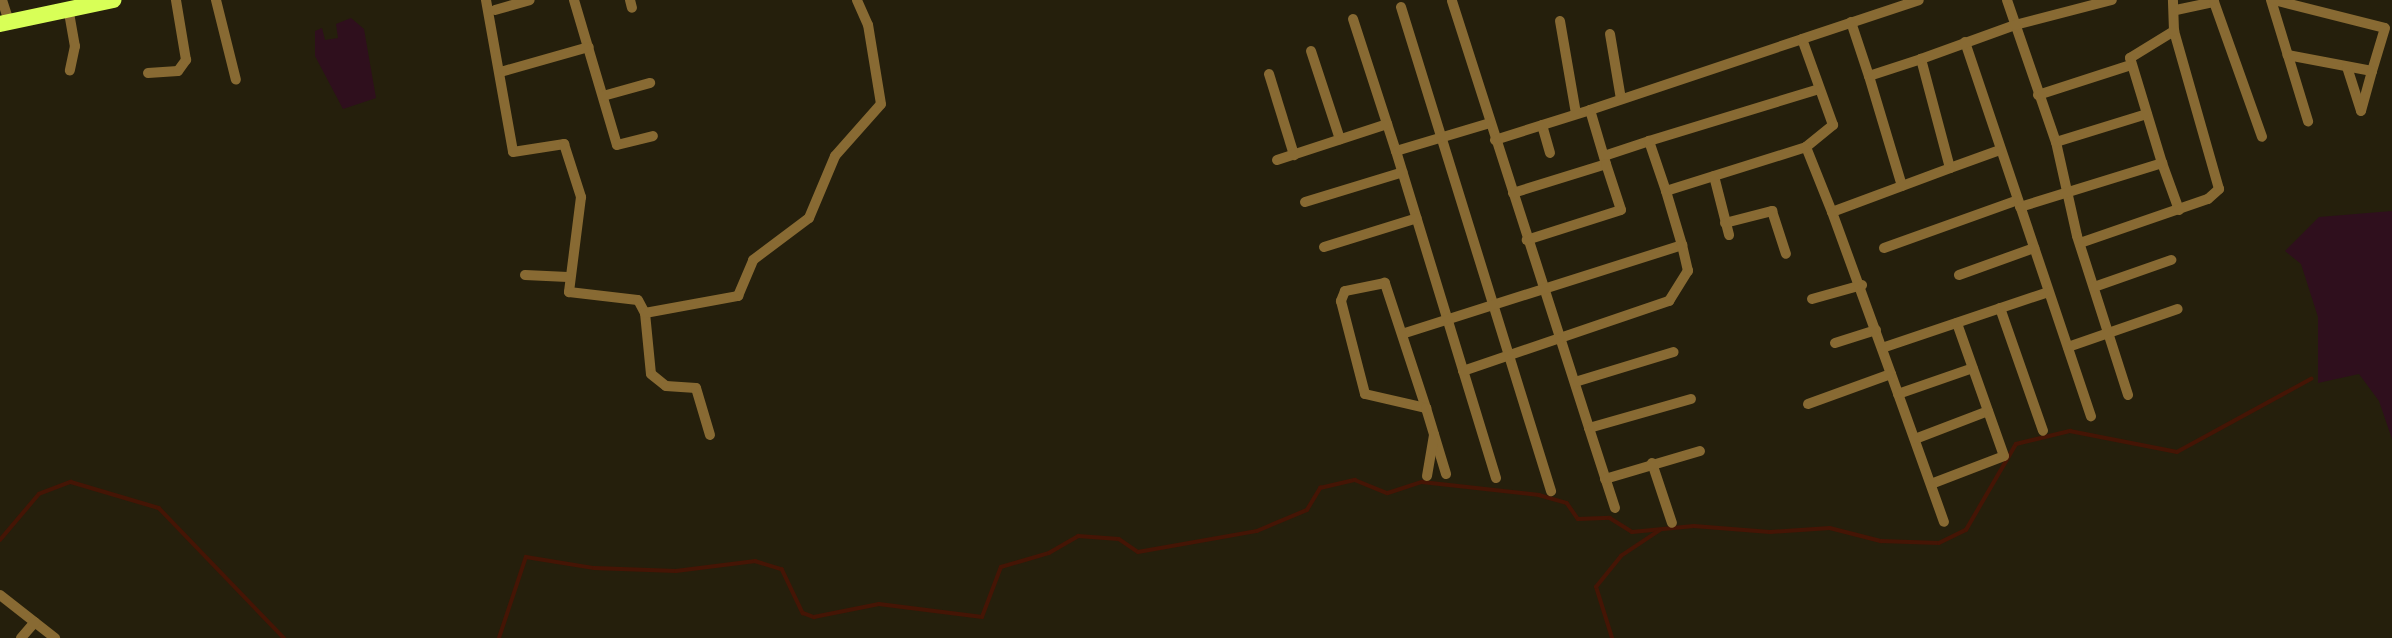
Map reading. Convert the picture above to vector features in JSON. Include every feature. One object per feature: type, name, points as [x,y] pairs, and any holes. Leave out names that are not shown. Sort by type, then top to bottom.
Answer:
[{"type":"main road","points":[[4,23],[68,6],[113,0]]},
{"type":"street","points":[[2,0],[4,23]]},
{"type":"street","points":[[148,73],[178,71],[186,60],[176,0]]},
{"type":"street","points":[[216,0],[236,80]]},
{"type":"street","points":[[486,0],[513,152],[564,144],[581,197],[568,277],[573,296],[638,300],[645,313],[651,373],[666,386],[696,388],[710,435]]},
{"type":"street","points":[[495,10],[530,0]]},
{"type":"street","points":[[574,0],[617,145],[653,136]]},
{"type":"street","points":[[645,313],[738,296],[753,260],[810,218],[835,156],[881,104],[868,25],[858,0]]},
{"type":"street","points":[[1495,140],[1919,0]]},
{"type":"street","points":[[2007,0],[2056,142],[2080,243],[2128,395]]},
{"type":"street","points":[[1869,76],[2015,25],[2112,0]]},
{"type":"street","points":[[2308,121],[2272,0],[2389,28],[2372,71],[2361,111],[2347,67]]},
{"type":"street","points":[[1452,1],[1615,508]]},
{"type":"street","points":[[2080,243],[2208,200],[2219,186],[2174,31],[2175,5],[2214,2],[2262,137]]},
{"type":"street","points":[[68,6],[75,46],[70,70]]},
{"type":"street","points":[[1401,6],[1551,491]]},
{"type":"street","points":[[1353,19],[1403,172],[1496,478]]},
{"type":"street","points":[[1560,21],[1576,114]]},
{"type":"street","points":[[1851,22],[1902,186]]},
{"type":"street","points":[[2174,31],[2132,54],[2131,65],[2179,210]]},
{"type":"street","points":[[1610,34],[1621,99]]},
{"type":"street","points":[[1666,191],[1806,147],[1833,128],[1802,39]]},
{"type":"street","points":[[1965,42],[2091,416]]},
{"type":"street","points":[[505,71],[589,47]]},
{"type":"street","points":[[1311,51],[1340,139]]},
{"type":"street","points":[[2287,55],[2372,71]]},
{"type":"street","points":[[1921,59],[1950,168]]},
{"type":"street","points":[[2038,95],[2131,65]]},
{"type":"street","points":[[1269,74],[1294,155]]},
{"type":"street","points":[[603,96],[650,83]]},
{"type":"street","points":[[1513,194],[1649,141],[1819,89]]},
{"type":"street","points":[[1527,240],[1621,210],[1590,110]]},
{"type":"street","points":[[2056,142],[2147,114]]},
{"type":"street","points":[[1396,151],[1490,123]]},
{"type":"street","points":[[1277,160],[1387,124]]},
{"type":"street","points":[[1542,125],[1550,153]]},
{"type":"street","points":[[1463,371],[1509,352],[1560,338],[1669,301],[1688,271],[1649,141]]},
{"type":"street","points":[[1806,147],[1862,285],[1944,522]]},
{"type":"street","points":[[1832,212],[2000,150]]},
{"type":"street","points":[[1884,248],[2019,204],[2162,163]]},
{"type":"street","points":[[1305,202],[1403,172]]},
{"type":"street","points":[[1714,176],[1728,235]]},
{"type":"street","points":[[1726,223],[1772,211],[1786,254]]},
{"type":"street","points":[[1324,247],[1417,218]]},
{"type":"street","points":[[1405,333],[1682,245]]},
{"type":"street","points":[[1959,275],[2034,248]]},
{"type":"street","points":[[2094,287],[2171,260]]},
{"type":"street","points":[[525,275],[568,277]]},
{"type":"street","points":[[1426,408],[1365,394],[1342,294],[1382,281],[1405,333],[1446,474]]},
{"type":"street","points":[[1812,299],[1862,285]]},
{"type":"street","points":[[1882,348],[2048,292]]},
{"type":"street","points":[[2000,308],[2043,431]]},
{"type":"street","points":[[2068,347],[2108,329],[2178,309]]},
{"type":"street","points":[[1931,484],[2004,456],[1957,323]]},
{"type":"street","points":[[1835,343],[1876,330]]},
{"type":"street","points":[[1574,382],[1674,352]]},
{"type":"street","points":[[1898,394],[1973,368]]},
{"type":"street","points":[[1808,404],[1891,374]]},
{"type":"street","points":[[1589,428],[1690,398]]},
{"type":"street","points":[[1915,439],[1988,411]]},
{"type":"street","points":[[1427,476],[1435,432]]},
{"type":"street","points":[[1605,479],[1700,451]]},
{"type":"street","points":[[1652,463],[1672,523]]},
{"type":"street","points":[[0,595],[55,638]]},
{"type":"street","points":[[23,637],[34,622]]},
{"type":"shaded area","points":[[351,18],[364,29],[376,98],[343,109],[315,56],[315,31],[322,28],[325,40],[338,38],[336,24]]},
{"type":"shaded area","points":[[2392,211],[2392,439],[2379,401],[2359,374],[2318,383],[2318,317],[2301,264],[2285,251],[2319,217]]},
{"type":"waterway","points":[[499,638],[526,557],[594,568],[676,571],[755,561],[782,569],[803,613],[814,617],[879,604],[982,617],[1001,567],[1049,553],[1078,536],[1119,539],[1138,552],[1257,531],[1307,510],[1320,488],[1355,480],[1388,493],[1422,482],[1539,495],[1567,503],[1578,519],[1610,518],[1632,532],[1694,526],[1770,532],[1830,528],[1881,541],[1939,543],[1966,530],[2016,444],[2070,431],[2177,452],[2311,379]]},
{"type":"waterway","points":[[0,540],[39,494],[71,482],[159,508],[284,638]]},
{"type":"waterway","points":[[1612,638],[1596,587],[1621,556],[1660,530]]}]
